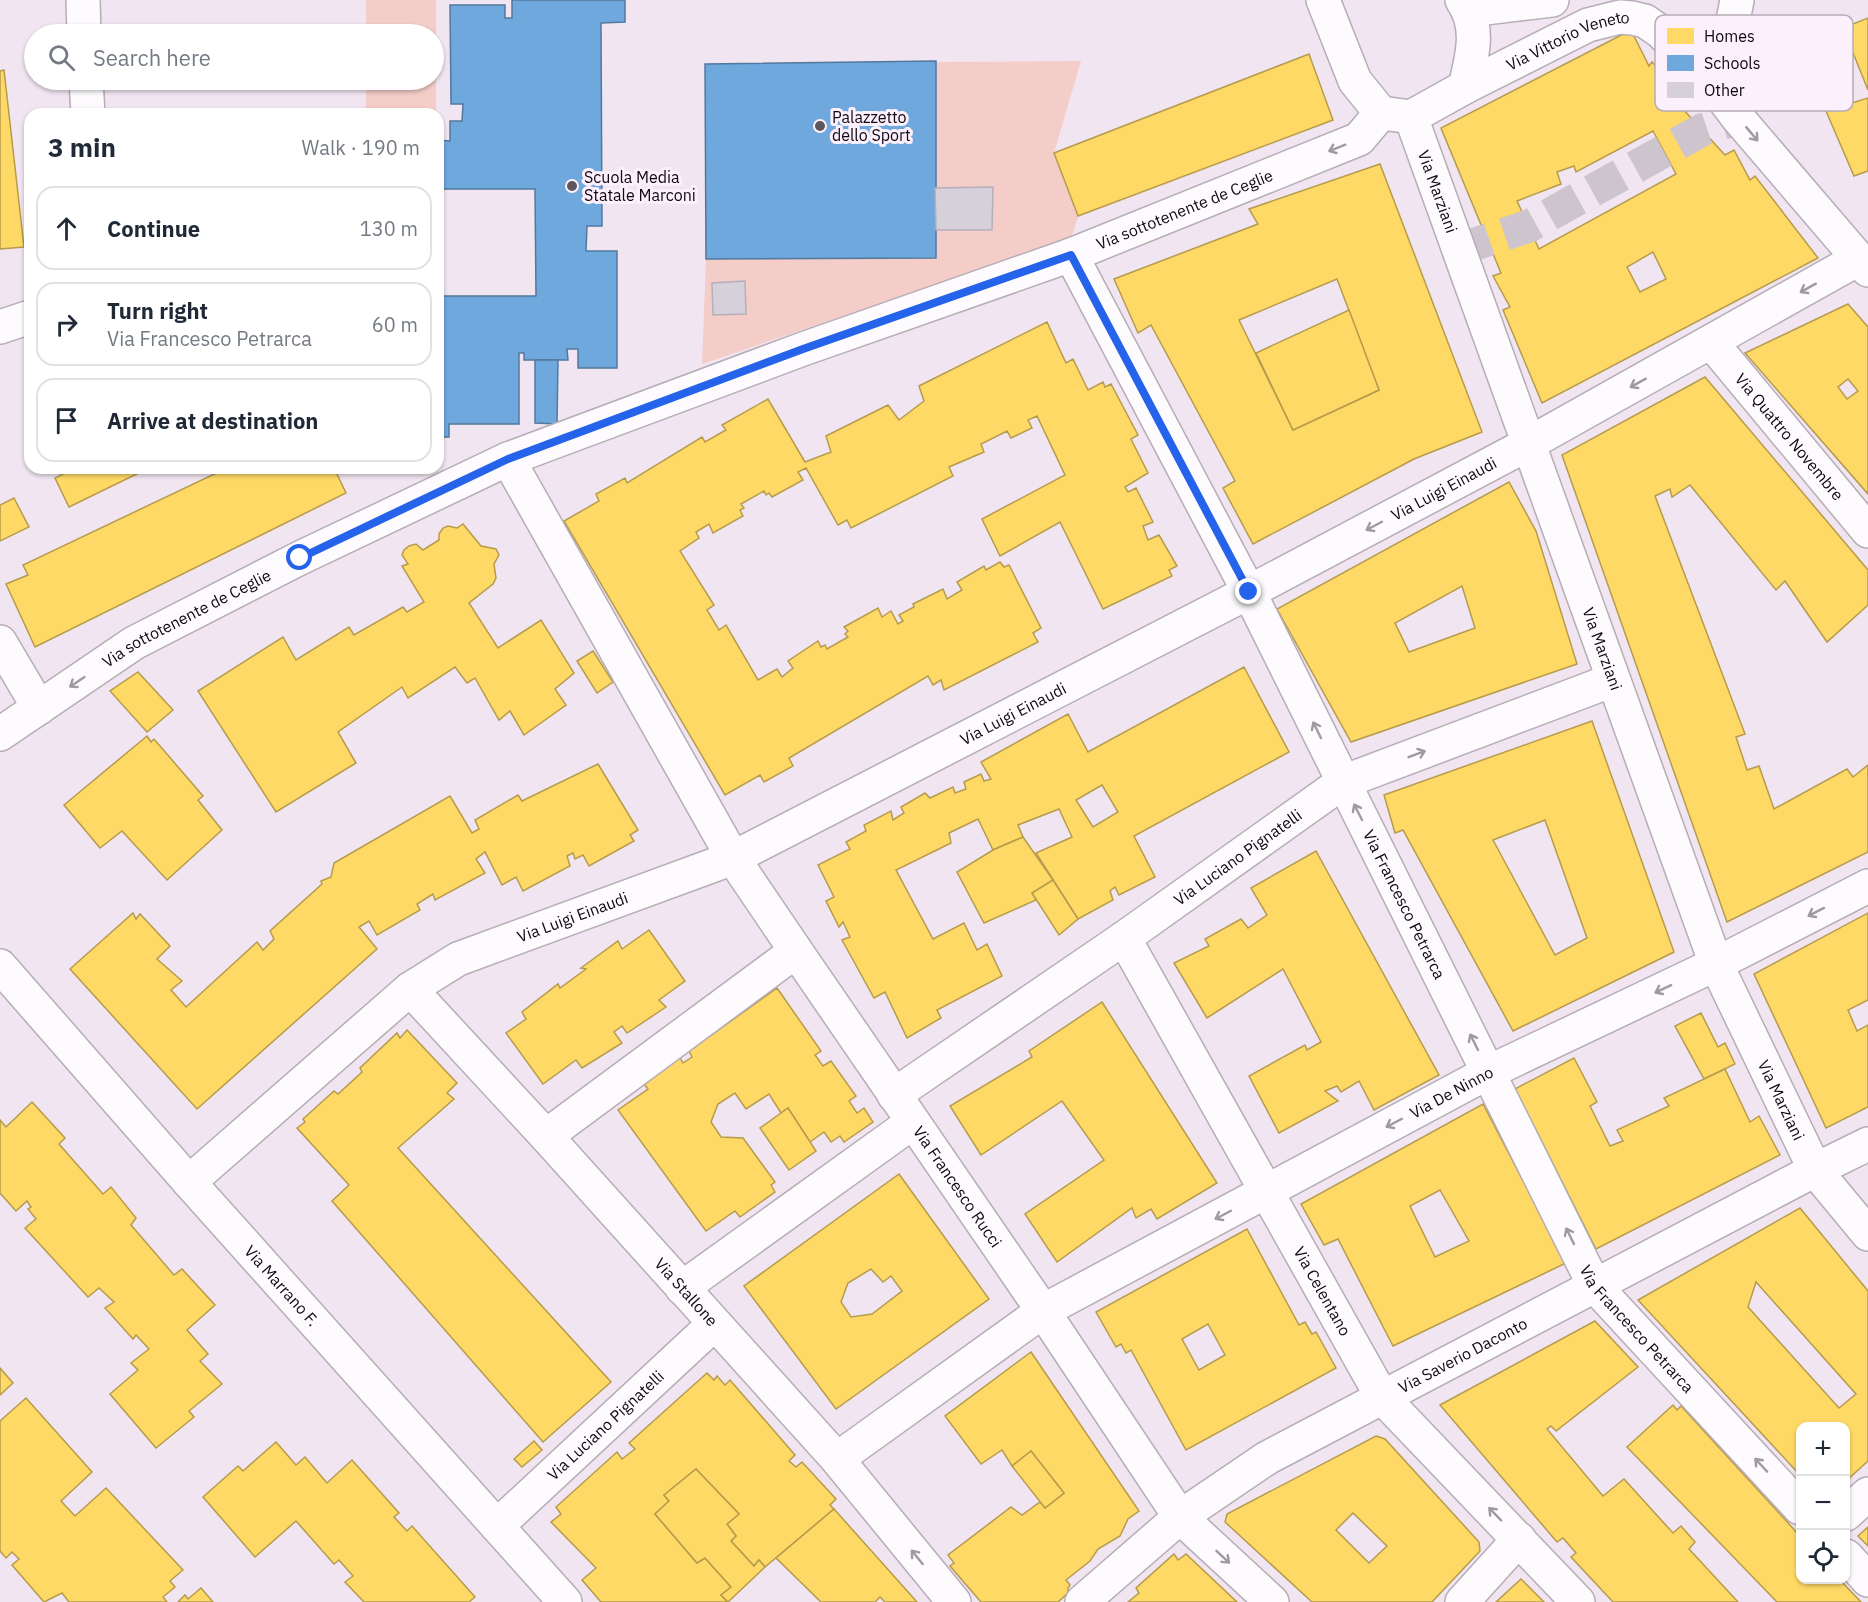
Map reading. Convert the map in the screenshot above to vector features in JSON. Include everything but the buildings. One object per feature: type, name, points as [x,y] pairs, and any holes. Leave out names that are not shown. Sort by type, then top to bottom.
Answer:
[{"type":"street","points":[[83,0],[84,24]]},
{"type":"street","name":"Via Marziani","points":[[1323,0],[1355,81],[1396,115],[1528,444],[1716,964],[1815,1170],[1868,1234]]},
{"type":"street","points":[[1465,87],[1475,43],[1466,5],[1552,0]]},
{"type":"street","points":[[1734,15],[1737,0]]},
{"type":"street","name":"Via Vittorio Veneto","points":[[1396,115],[1465,87],[1588,26],[1620,17],[1645,21],[1655,28]]},
{"type":"street","points":[[87,90],[88,108]]},
{"type":"street","name":"Via Vittorio Veneto","points":[[1733,111],[1863,264]]},
{"type":"street","name":"Via sottotenente de Ceglie","points":[[0,735],[134,642],[300,558],[508,459],[803,349],[1071,255],[1359,139],[1396,115]]},
{"type":"street","name":"Via Francesco Petrarca","points":[[1071,255],[1249,592],[1594,1285],[1796,1504]]},
{"type":"street","name":"Via Luigi Einaudi","points":[[189,1182],[410,989],[458,959],[733,858],[1249,592],[1528,444],[1711,342],[1863,264]]},
{"type":"street","points":[[0,327],[24,319]]},
{"type":"street","name":"Via Quattro Novembre","points":[[1711,342],[1868,531]]},
{"type":"street","name":"Via Francesco Rucci","points":[[508,459],[733,858],[1043,1311],[1180,1517],[1272,1602]]},
{"type":"street","points":[[0,642],[39,708]]},
{"type":"street","name":"Via Luciano Pignatelli","points":[[894,1095],[1124,938],[1343,782],[1613,680]]},
{"type":"street","name":"Via De Ninno","points":[[837,1459],[1043,1311],[1489,1072],[1716,964],[1868,886]]},
{"type":"street","name":"Via Celentano","points":[[1124,938],[1382,1397],[1578,1602]]},
{"type":"street","points":[[546,1136],[796,951]]},
{"type":"street","name":"Via Marrano F.","points":[[0,966],[189,1182],[565,1602]]},
{"type":"street","name":"Via Stallone","points":[[410,989],[546,1136],[837,1459],[954,1602]]},
{"type":"street","points":[[682,1288],[913,1122]]},
{"type":"street","name":"Via Saverio Daconto","points":[[1083,1602],[1180,1517],[1267,1458],[1594,1285],[1868,1144]]},
{"type":"street","name":"Via Luciano Pignatelli","points":[[497,1526],[714,1324]]},
{"type":"street","points":[[1850,1510],[1868,1494]]},
{"type":"street","points":[[1462,1602],[1519,1539]]},
{"type":"street","points":[[1850,1561],[1868,1580]]},
{"type":"shaded area","points":[[366,0],[436,0],[436,24],[366,24]]},
{"type":"shaded area","points":[[1081,61],[1054,153],[1078,216],[1073,233],[1067,240],[702,364],[706,259],[705,64]]},
{"type":"shaded area","points":[[366,90],[436,90],[436,108],[366,108]]},
{"type":"tunnel","points":[[1458,250],[1529,226],[1702,130],[1738,118]]},
{"type":"place","name":"Palazzetto dello Sport","points":[[820,126]]},
{"type":"place","name":"Scuola Media Statale Marconi","points":[[572,186]]},
{"type":"route","points":[[300,558],[508,459],[803,349],[1071,255],[1249,592]]}]
